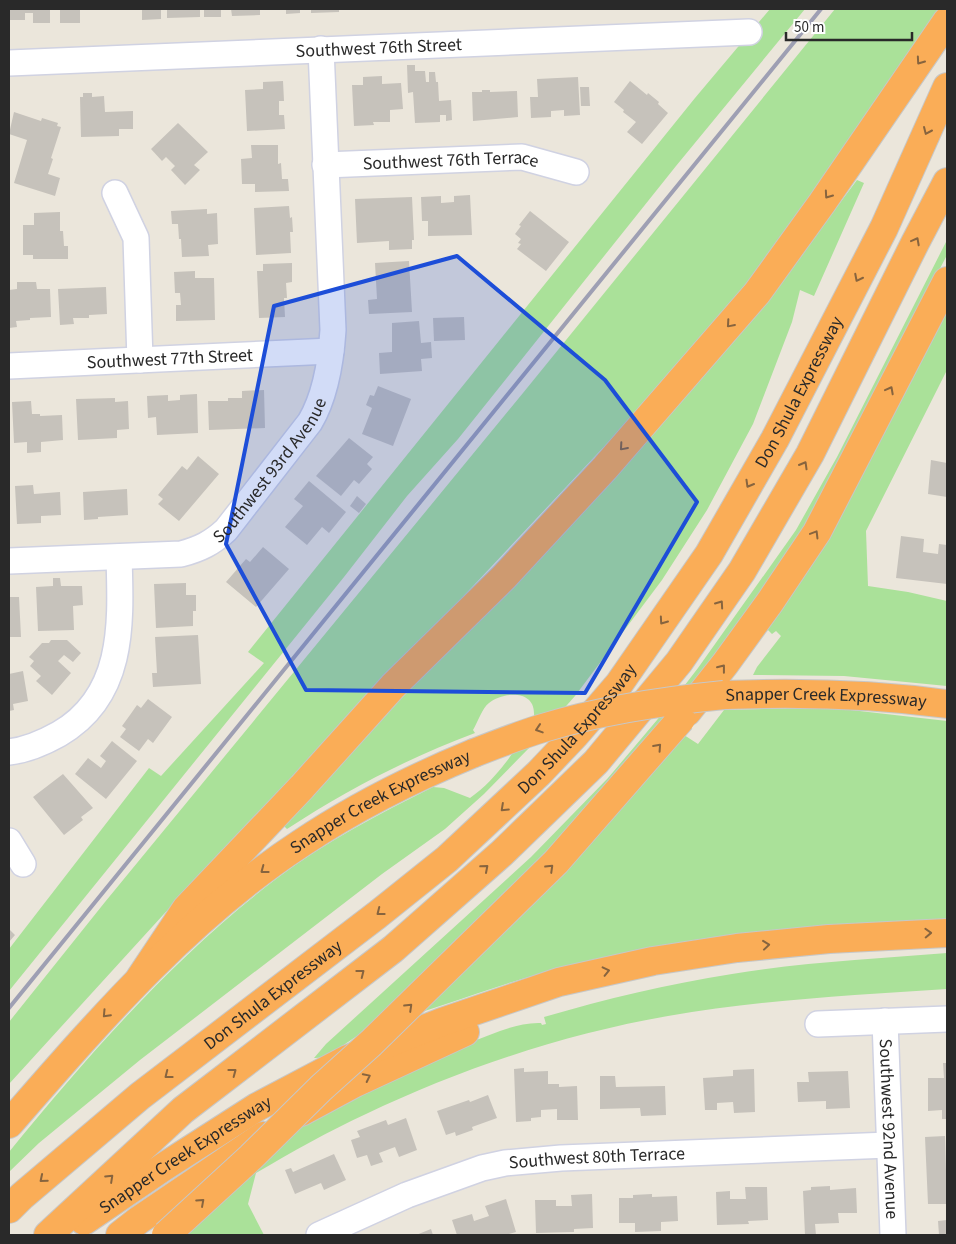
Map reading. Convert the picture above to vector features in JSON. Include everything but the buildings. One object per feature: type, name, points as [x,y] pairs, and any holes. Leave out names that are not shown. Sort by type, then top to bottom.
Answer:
[{"type":"highway","points":[[140,978],[186,909],[393,686],[504,577],[599,475],[757,293],[822,203],[947,21]]},
{"type":"highway","name":"Don Shula Expressway","points":[[9,1210],[22,1196],[140,1096],[448,859],[540,773],[619,684],[709,554],[775,439],[884,228],[947,87]]},
{"type":"highway","name":"Don Shula Expressway","points":[[48,1235],[184,1110],[393,949],[502,853],[596,762],[679,662],[742,571],[810,454],[914,243],[947,182]]},
{"type":"highway","points":[[166,1235],[371,1043],[556,862],[681,719],[765,610],[817,532],[947,281]]},
{"type":"highway","name":"Snapper Creek Expressway","points":[[9,1124],[140,978],[219,905],[299,845],[360,806],[474,752],[543,728],[613,710],[653,703],[724,695],[837,694],[947,704]]},
{"type":"highway","name":"Snapper Creek Expressway","points":[[64,1235],[165,1166],[257,1107],[348,1059],[442,1022],[559,982],[653,961],[736,948],[829,939],[947,933]]},
{"type":"highway","points":[[120,1235],[224,1161],[292,1118],[355,1083],[488,1022],[559,982]]},
{"type":"street","name":"Southwest 76th Street","points":[[9,63],[749,32]]},
{"type":"street","name":"Southwest 93rd Avenue","points":[[9,561],[182,554],[204,547],[219,536],[310,422],[321,397],[332,351],[332,308],[320,49]]},
{"type":"street","name":"Southwest 76th Terrace","points":[[325,165],[522,157],[576,172]]},
{"type":"street","points":[[115,193],[136,238],[140,360]]},
{"type":"street","name":"Southwest 77th Street","points":[[9,366],[332,351]]},
{"type":"street","points":[[9,752],[34,746],[69,728],[84,715],[104,687],[112,668],[118,643],[119,557]]},
{"type":"street","points":[[9,841],[23,864]]},
{"type":"street","points":[[818,1024],[947,1019]]},
{"type":"street","name":"Southwest 92nd Avenue","points":[[885,1021],[893,1235]]},
{"type":"street","name":"Southwest 80th Terrace","points":[[319,1235],[407,1195],[482,1168],[505,1163],[561,1158],[889,1145]]},
{"type":"highlighted area","points":[[457,256],[605,380],[697,502],[585,693],[306,690],[226,544],[274,306]]},
{"type":"green space","points":[[770,9],[805,9],[676,166],[458,439],[407,496],[344,577],[9,991],[9,949],[149,768],[161,776],[264,663],[248,652],[695,98]]},
{"type":"green space","points":[[835,9],[938,9],[852,145],[732,303],[630,419],[225,847],[9,1084],[9,1022]]},
{"type":"green space","points":[[857,180],[864,183],[814,296],[800,290],[792,322],[753,424],[707,510],[662,580],[575,696],[529,748],[484,794],[445,829],[382,874],[140,1060],[39,1143],[9,1172],[9,1152],[102,1043],[168,974],[239,909],[295,866],[373,818],[433,787],[444,788],[470,798],[501,769],[533,718],[533,705],[523,696],[509,695],[495,699],[482,712],[473,730],[475,733],[426,753],[378,776],[332,801],[287,829],[282,824],[418,679],[784,278]]},
{"type":"green space","points":[[947,240],[947,255],[816,507],[784,560],[594,837],[684,735],[698,744],[724,710],[842,709],[947,721],[947,919],[845,925],[744,934],[693,941],[593,960],[518,980],[401,1019],[361,1034],[326,1056],[314,1058],[326,1044],[531,857],[608,778],[668,707],[796,530],[837,457]]},
{"type":"green space","points":[[947,302],[947,370],[866,531],[868,586],[908,592],[947,601],[947,686],[844,676],[753,675],[781,636],[776,631],[772,634],[766,628]]},
{"type":"green space","points":[[947,953],[947,989],[772,1002],[703,1010],[590,1033],[552,1043],[476,1068],[439,1082],[352,1121],[256,1173],[248,1204],[264,1235],[157,1235],[276,1135],[471,1042],[496,1032],[523,1024],[546,1024],[544,1017],[567,1010],[684,982],[759,970],[813,964]]},
{"type":"railway","points":[[9,1008],[821,9]]}]
